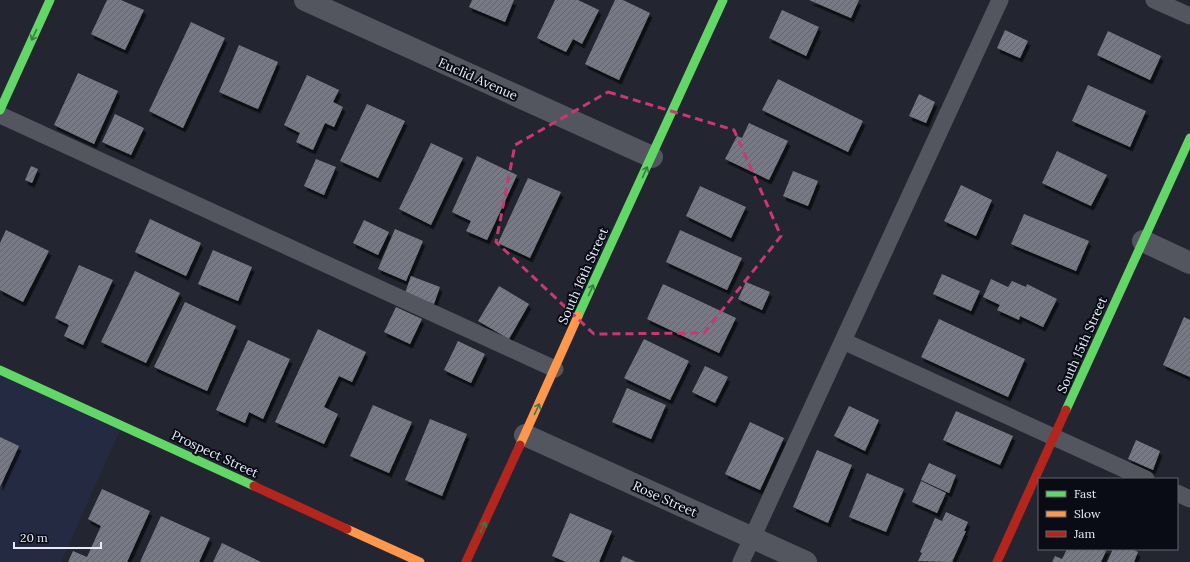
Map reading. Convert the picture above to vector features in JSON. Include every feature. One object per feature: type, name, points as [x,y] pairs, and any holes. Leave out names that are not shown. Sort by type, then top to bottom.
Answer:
[{"type":"street","points":[[0,110],[50,0]]},
{"type":"street","name":"Euclid Avenue","points":[[305,0],[652,157]]},
{"type":"street","name":"South 16th Street","points":[[466,562],[556,369],[723,0]]},
{"type":"street","name":"South 15th Street","points":[[997,562],[1190,138]]},
{"type":"street","points":[[1143,242],[1190,263]]},
{"type":"street","name":"Prospect Street","points":[[0,370],[420,562]]},
{"type":"street","name":"Rose Street","points":[[525,435],[806,562]]},
{"type":"lane","points":[[741,562],[1000,0]]},
{"type":"lane","points":[[1154,0],[1190,16]]},
{"type":"lane","points":[[0,115],[556,369]]},
{"type":"lane","points":[[843,341],[1144,478]]},
{"type":"lane","points":[[1178,493],[1190,499]]},
{"type":"highlighted area","points":[[608,92],[734,130],[781,236],[704,333],[594,334],[496,242],[515,145]]},
{"type":"shaded area","points":[[0,370],[122,426],[61,562],[0,562]]},
{"type":"building","points":[[107,0],[121,0],[144,10],[125,50],[91,34]]},
{"type":"building","points":[[472,0],[514,0],[505,22],[469,7]]},
{"type":"building","points":[[555,0],[578,0],[599,10],[582,44],[573,39],[566,52],[537,38]]},
{"type":"building","points":[[615,0],[623,0],[650,13],[619,80],[585,64]]},
{"type":"building","points":[[809,0],[859,0],[851,18]]},
{"type":"building","points":[[782,10],[819,27],[806,56],[769,38]]},
{"type":"building","points":[[191,22],[225,38],[183,128],[149,111]]},
{"type":"building","points":[[1005,30],[1028,41],[1020,58],[997,48]]},
{"type":"building","points":[[1108,31],[1161,56],[1150,80],[1097,55]]},
{"type":"building","points":[[239,45],[278,62],[258,109],[219,92]]},
{"type":"building","points":[[78,73],[118,91],[94,144],[54,125]]},
{"type":"building","points":[[307,75],[339,90],[333,102],[343,107],[334,127],[325,123],[313,150],[296,142],[300,133],[284,125]]},
{"type":"building","points":[[778,79],[863,121],[848,152],[762,110]]},
{"type":"building","points":[[1088,85],[1146,111],[1130,147],[1072,121]]},
{"type":"building","points":[[919,94],[935,102],[926,123],[909,116]]},
{"type":"building","points":[[367,104],[405,121],[378,178],[340,161]]},
{"type":"building","points":[[115,114],[144,128],[131,155],[102,142]]},
{"type":"building","points":[[749,123],[788,141],[769,180],[725,159],[737,136],[742,138]]},
{"type":"building","points":[[431,143],[463,158],[431,225],[399,209]]},
{"type":"building","points":[[1057,151],[1107,175],[1091,206],[1042,183]]},
{"type":"building","points":[[477,156],[517,175],[487,240],[466,231],[471,221],[452,212]]},
{"type":"building","points":[[316,159],[336,167],[324,195],[304,186]]},
{"type":"building","points":[[31,166],[38,169],[32,183],[25,180]]},
{"type":"building","points":[[793,171],[818,181],[808,206],[783,196]]},
{"type":"building","points":[[528,178],[561,192],[530,258],[498,243]]},
{"type":"building","points":[[961,185],[992,200],[976,236],[944,221]]},
{"type":"building","points":[[700,186],[746,207],[731,238],[686,216]]},
{"type":"building","points":[[1024,214],[1089,241],[1076,271],[1011,244]]},
{"type":"building","points":[[150,219],[201,243],[186,276],[135,252]]},
{"type":"building","points":[[364,220],[389,232],[378,255],[353,243]]},
{"type":"building","points":[[395,229],[423,241],[406,281],[378,269]]},
{"type":"building","points":[[6,230],[49,251],[23,302],[0,290],[0,243]]},
{"type":"building","points":[[680,230],[742,258],[727,290],[666,262]]},
{"type":"building","points":[[213,250],[252,267],[238,301],[198,284]]},
{"type":"building","points":[[79,265],[113,280],[83,345],[64,336],[69,325],[55,318]]},
{"type":"building","points":[[135,271],[180,293],[146,363],[101,342]]},
{"type":"building","points":[[942,274],[980,291],[971,311],[933,294]]},
{"type":"building","points":[[411,276],[440,287],[434,304],[405,293]]},
{"type":"building","points":[[991,279],[1008,287],[1012,281],[1026,287],[1027,284],[1057,299],[1043,327],[1020,316],[1019,320],[997,310],[1000,305],[983,297]]},
{"type":"building","points":[[746,282],[770,292],[762,310],[738,299]]},
{"type":"building","points":[[663,284],[736,318],[719,353],[647,319]]},
{"type":"building","points":[[499,286],[529,304],[509,339],[478,321]]},
{"type":"building","points":[[185,302],[236,326],[207,391],[154,367]]},
{"type":"building","points":[[396,307],[422,319],[410,344],[384,332]]},
{"type":"building","points":[[1184,317],[1190,320],[1190,377],[1163,365]]},
{"type":"building","points":[[939,319],[1025,359],[1008,397],[921,357]]},
{"type":"building","points":[[318,329],[366,352],[352,382],[339,376],[324,407],[338,414],[324,444],[275,422]]},
{"type":"building","points":[[644,339],[689,361],[670,400],[624,378]]},
{"type":"building","points":[[248,340],[290,359],[263,419],[249,412],[245,423],[216,410]]},
{"type":"building","points":[[458,341],[485,354],[471,383],[444,370]]},
{"type":"building","points":[[705,366],[728,377],[715,403],[692,392]]},
{"type":"building","points":[[627,388],[666,405],[651,439],[612,422]]},
{"type":"building","points":[[373,405],[412,422],[389,473],[350,456]]},
{"type":"building","points":[[849,406],[879,420],[865,451],[834,436]]},
{"type":"building","points":[[956,411],[1013,436],[1000,465],[943,440]]},
{"type":"building","points":[[430,419],[467,434],[442,496],[405,480]]},
{"type":"building","points":[[750,422],[784,438],[760,490],[725,474]]},
{"type":"building","points":[[0,437],[19,446],[0,487]]},
{"type":"building","points":[[1136,440],[1160,451],[1153,470],[1128,459]]},
{"type":"building","points":[[817,450],[852,465],[828,523],[793,507]]},
{"type":"building","points":[[929,463],[956,475],[949,493],[921,480]]},
{"type":"building","points":[[867,473],[904,489],[886,532],[849,517]]},
{"type":"building","points":[[921,481],[946,493],[937,513],[912,502]]},
{"type":"building","points":[[102,489],[150,511],[127,562],[68,562],[73,551],[87,557],[101,526],[88,519]]},
{"type":"building","points":[[946,512],[968,522],[964,531],[966,531],[952,562],[918,561],[922,553],[920,552],[935,518],[942,521]]},
{"type":"building","points":[[570,513],[612,531],[599,562],[566,562],[552,556]]},
{"type":"building","points":[[161,516],[210,538],[199,562],[140,562]]},
{"type":"building","points":[[222,543],[261,562],[213,562]]},
{"type":"building","points":[[1066,550],[1107,550],[1101,562],[1052,562],[1055,556],[1062,559]]},
{"type":"building","points":[[1113,550],[1134,550],[1138,552],[1134,562],[1107,562]]},
{"type":"building","points":[[623,556],[636,562],[620,562]]},
{"type":"traffic: fast","points":[[0,110],[50,0]]},
{"type":"traffic: fast","points":[[578,316],[723,0]]},
{"type":"traffic: fast","points":[[1066,410],[1190,138]]},
{"type":"traffic: fast","points":[[0,370],[254,486]]},
{"type":"traffic: slow","points":[[520,445],[578,316]]},
{"type":"traffic: slow","points":[[347,529],[420,562]]},
{"type":"traffic: jam","points":[[997,562],[1066,410]]},
{"type":"traffic: jam","points":[[466,562],[520,445]]},
{"type":"traffic: jam","points":[[254,486],[347,529]]}]
